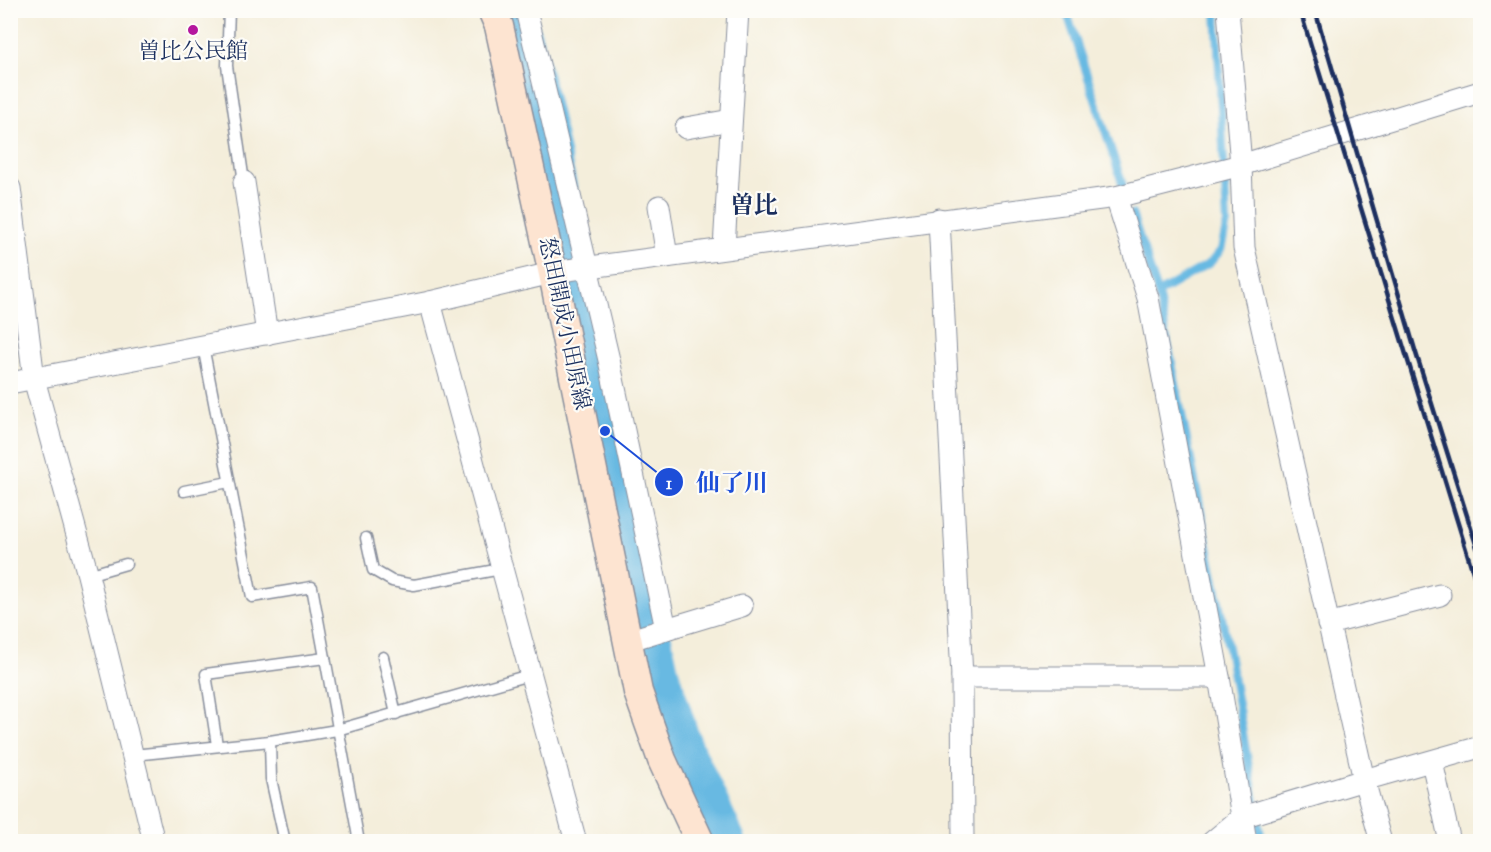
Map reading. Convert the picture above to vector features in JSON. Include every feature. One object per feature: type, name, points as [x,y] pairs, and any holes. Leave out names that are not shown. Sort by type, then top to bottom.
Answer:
[{"type":"main road","name":"怒田開成小田原線","points":[[492,10],[499,26],[557,272],[632,640],[638,692],[662,760],[700,842]]},
{"type":"street","points":[[526,10],[588,268],[664,630]]},
{"type":"street","points":[[724,248],[738,10]]},
{"type":"street","points":[[1228,10],[1241,165],[1244,248],[1328,624],[1364,780],[1381,842]]},
{"type":"street","points":[[10,383],[430,302],[557,272],[1116,197],[1241,165],[1480,92]]},
{"type":"street","points":[[686,128],[731,120]]},
{"type":"street","points":[[243,182],[267,334]]},
{"type":"street","points":[[10,188],[34,379],[88,575],[154,842]]},
{"type":"street","points":[[1116,197],[1148,298],[1219,677],[1246,842]]},
{"type":"street","points":[[658,206],[667,258]]},
{"type":"street","points":[[939,219],[962,677],[963,842]]},
{"type":"street","points":[[430,302],[576,842]]},
{"type":"street","points":[[1328,624],[1440,595]]},
{"type":"street","points":[[632,640],[742,606]]},
{"type":"street","points":[[962,677],[1219,677]]},
{"type":"street","points":[[1212,842],[1242,817],[1480,747]]},
{"type":"street","points":[[1432,762],[1450,842]]},
{"type":"lane","points":[[230,10],[227,66],[243,182]]},
{"type":"lane","points":[[203,346],[252,597],[312,587],[358,842]]},
{"type":"lane","points":[[184,491],[229,482]]},
{"type":"lane","points":[[366,538],[373,570],[392,581],[414,585],[501,569]]},
{"type":"lane","points":[[88,575],[126,564]]},
{"type":"lane","points":[[383,657],[396,714]]},
{"type":"lane","points":[[217,745],[206,674],[325,658]]},
{"type":"lane","points":[[134,755],[270,741],[337,730],[529,675]]},
{"type":"lane","points":[[270,741],[271,779],[285,842]]},
{"type":"waterway","points":[[511,10],[524,52],[543,131],[657,673],[680,746],[724,842]]},
{"type":"waterway","points":[[1066,10],[1125,192]]},
{"type":"waterway","points":[[1158,293],[1210,263],[1221,250],[1227,223],[1216,10]]},
{"type":"waterway","points":[[1132,214],[1158,293],[1229,653],[1262,842]]},
{"type":"railway","points":[[1300,10],[1480,595]]},
{"type":"railway","points":[[1315,10],[1415,350],[1480,557]]},
{"type":"place","name":"曽比公民館","points":[[193,30]]},
{"type":"place","name":"仙了川","points":[[605,431]]},
{"type":"district","name":"曽比","points":[[754,207]]}]
